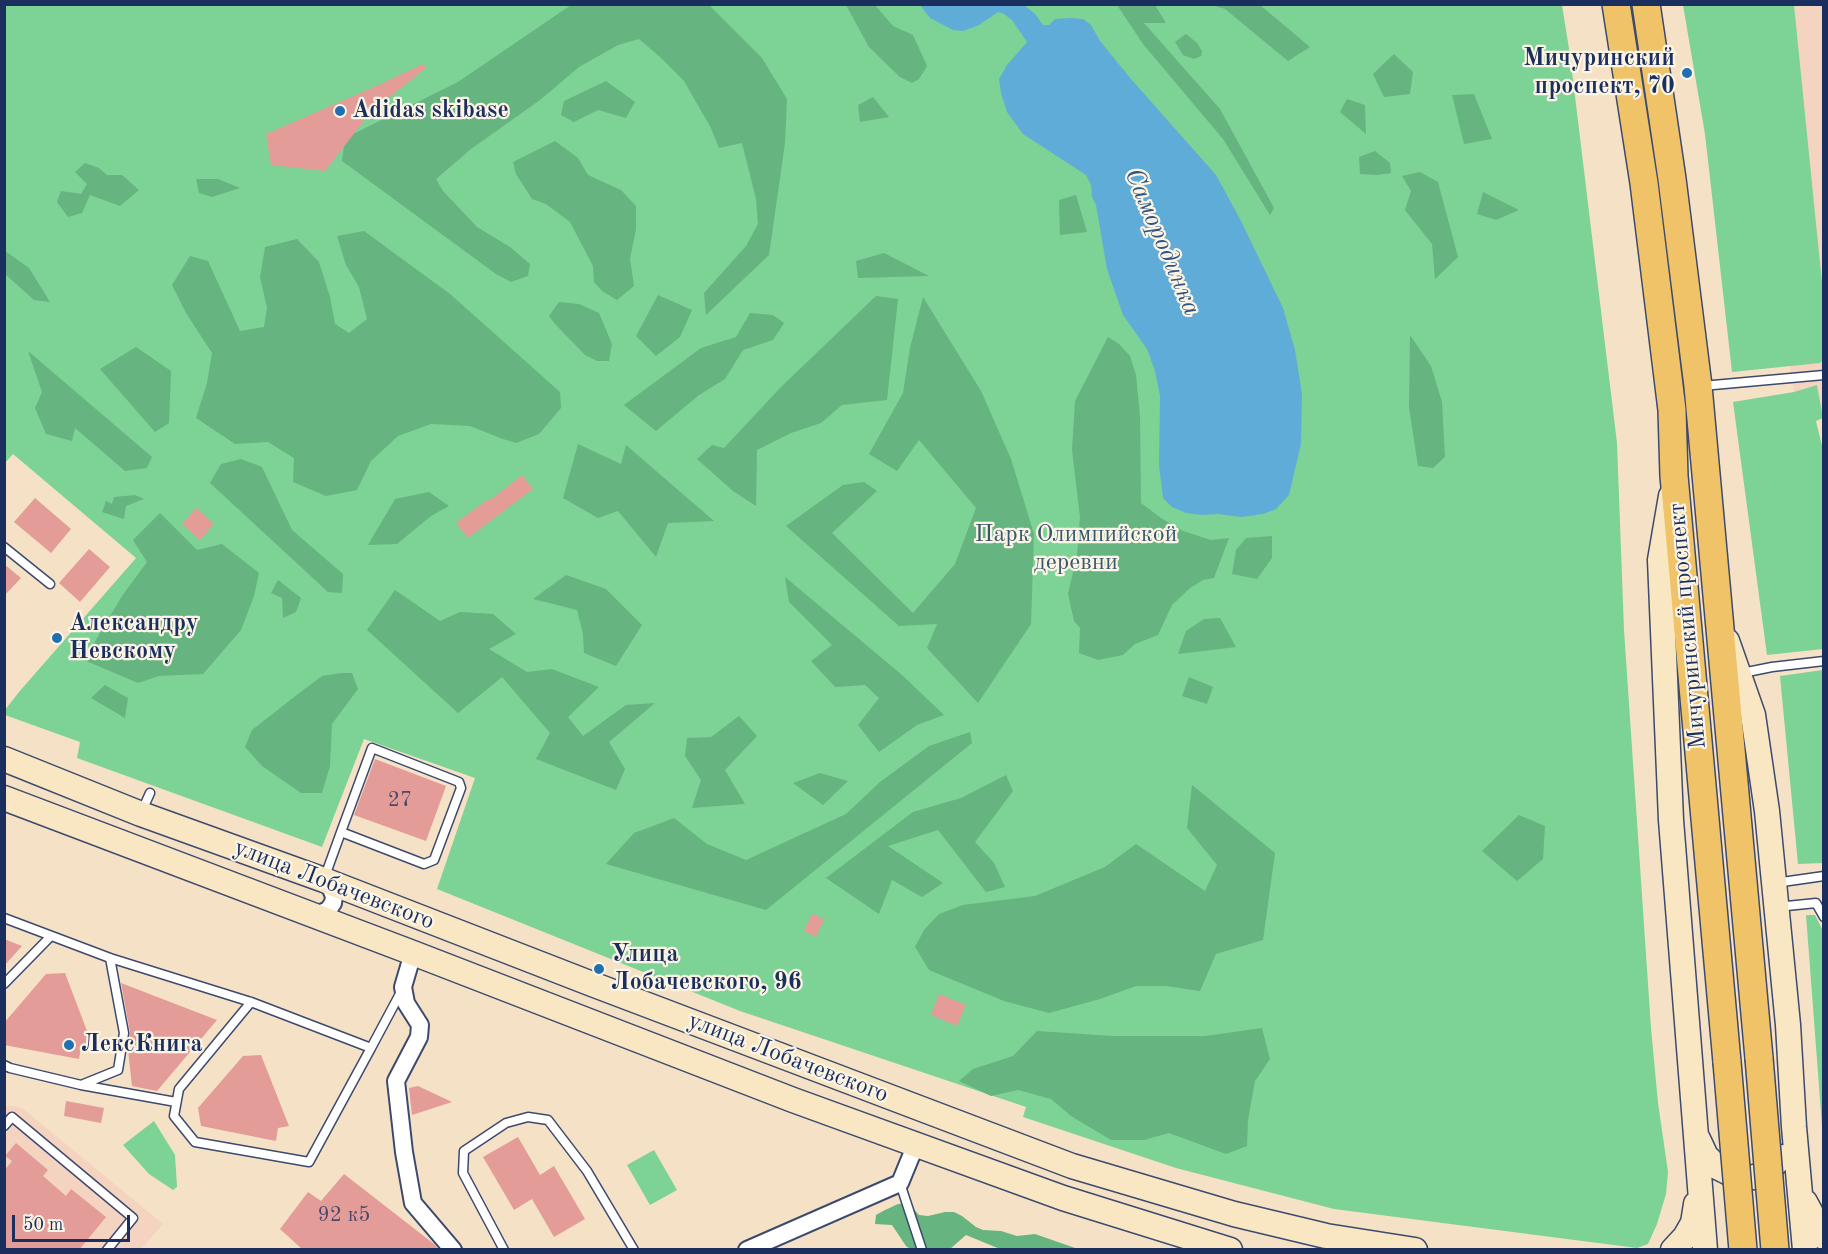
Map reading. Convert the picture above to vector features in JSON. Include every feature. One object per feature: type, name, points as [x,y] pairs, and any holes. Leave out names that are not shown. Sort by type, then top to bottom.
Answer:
[{"type":"main road","name":"Мичуринский проспект","points":[[1616,4],[1648,217],[1672,410],[1674,476],[1743,1250]]},
{"type":"main road","name":"Мичуринский проспект","points":[[1646,4],[1669,156],[1698,386],[1759,1058],[1774,1250]]},
{"type":"main road","points":[[1674,476],[1660,560],[1671,820],[1705,1250]]},
{"type":"main road","points":[[1719,618],[1753,715],[1767,811],[1788,1025],[1805,1250]]},
{"type":"main road","name":"улица Лобачевского","points":[[4,759],[146,803],[324,880],[1072,1166],[1234,1214],[1326,1236],[1415,1250]]},
{"type":"main road","name":"улица Лобачевского","points":[[4,798],[793,1100],[1063,1198],[1230,1250]]},
{"type":"main road","points":[[1696,1134],[1706,1156],[1716,1167],[1737,1177],[1748,1178],[1759,1176],[1778,1161],[1787,1148],[1794,1127]]},
{"type":"main road","points":[[1673,1250],[1685,1237],[1693,1223],[1698,1172]]},
{"type":"main road","points":[[1801,1194],[1824,1237]]},
{"type":"street","points":[[311,914],[328,910],[333,903],[334,896],[331,888],[324,880]]},
{"type":"street","points":[[413,953],[403,987],[406,1003],[420,1025],[419,1037],[396,1081],[404,1152],[413,1203],[453,1250]]},
{"type":"street","points":[[747,1250],[771,1245],[900,1183],[916,1144]]},
{"type":"lane","points":[[1698,386],[1824,375]]},
{"type":"lane","points":[[4,547],[50,584]]},
{"type":"lane","points":[[1738,674],[1772,667],[1824,661]]},
{"type":"lane","points":[[324,880],[341,832],[372,748],[459,782],[461,788],[434,860],[424,864],[341,832]]},
{"type":"lane","points":[[1774,883],[1824,876]]},
{"type":"lane","points":[[1777,907],[1816,903],[1824,917]]},
{"type":"lane","points":[[4,918],[110,958],[251,1002],[371,1048]]},
{"type":"lane","points":[[4,984],[51,936]]},
{"type":"lane","points":[[81,1085],[118,1070],[124,1033],[110,958]]},
{"type":"lane","points":[[251,1002],[179,1089],[174,1116],[195,1142],[309,1162],[403,987]]},
{"type":"lane","points":[[4,1065],[81,1085],[177,1102]]},
{"type":"lane","points":[[4,1125],[12,1117],[133,1218],[107,1250]]},
{"type":"lane","points":[[504,1250],[463,1173],[464,1151],[506,1123],[528,1118],[548,1120],[587,1171],[634,1250]]},
{"type":"lane","points":[[900,1183],[922,1250]]},
{"type":"shaded area","points":[[1737,5],[1823,5],[1823,419],[1817,385],[1794,392]]},
{"type":"shaded area","points":[[4,1105],[22,1108],[163,1224],[141,1249],[5,1249]]},
{"type":"green space","name":"Парк Олимпийской деревни","points":[[5,5],[1562,5],[1617,443],[1624,630],[1651,1028],[1658,1103],[1668,1172],[1666,1194],[1648,1244],[1637,1248],[1334,1209],[1176,1168],[1023,1117],[1026,1107],[740,1011],[437,889],[475,778],[364,739],[322,847],[77,758],[80,742],[5,715],[5,710],[19,692],[136,558],[13,454],[5,463]]},
{"type":"green space","points":[[571,5],[709,5],[762,58],[787,99],[785,143],[769,255],[706,315],[704,293],[746,246],[758,224],[756,199],[742,143],[719,148],[711,128],[684,81],[639,39],[618,45],[579,67],[540,100],[471,149],[436,179],[443,191],[477,227],[510,247],[530,264],[528,276],[511,282],[496,274],[342,161],[345,138],[458,82]]},
{"type":"green space","points":[[846,5],[875,5],[893,26],[913,35],[927,66],[919,79],[912,83],[900,77],[869,47]]},
{"type":"green space","points":[[1117,5],[1155,5],[1166,23],[1144,23],[1220,109],[1274,208],[1270,215],[1223,139],[1143,44]]},
{"type":"green space","points":[[1212,5],[1260,5],[1310,47],[1288,61],[1225,9]]},
{"type":"green space","points":[[1683,5],[1794,5],[1823,293],[1824,359],[1820,363],[1732,372],[1705,134]]},
{"type":"green space","points":[[1186,34],[1197,43],[1202,51],[1201,56],[1194,59],[1183,55],[1175,42]]},
{"type":"green space","points":[[1394,54],[1413,72],[1410,94],[1384,97],[1373,74]]},
{"type":"green space","points":[[606,81],[635,102],[626,118],[598,110],[574,122],[561,115],[564,101]]},
{"type":"green space","points":[[1474,94],[1492,139],[1464,144],[1452,95]]},
{"type":"green space","points":[[873,97],[889,117],[860,122],[858,105]]},
{"type":"green space","points":[[1347,99],[1365,105],[1366,134],[1340,112]]},
{"type":"green space","points":[[555,141],[578,158],[588,175],[621,190],[636,206],[636,229],[630,259],[634,286],[617,300],[602,291],[594,282],[593,266],[570,222],[546,204],[532,199],[516,174],[513,162]]},
{"type":"green space","points":[[1375,151],[1390,163],[1391,173],[1360,174],[1359,157]]},
{"type":"green space","points":[[85,163],[99,168],[107,175],[122,175],[139,190],[120,206],[90,195],[82,213],[68,217],[57,202],[61,191],[81,194],[87,184],[75,172]]},
{"type":"green space","points":[[1420,172],[1438,182],[1458,257],[1435,279],[1432,244],[1405,210],[1411,191],[1402,176]]},
{"type":"green space","points":[[196,179],[218,179],[240,188],[212,197],[199,193]]},
{"type":"green space","points":[[1483,192],[1519,210],[1496,220],[1477,214]]},
{"type":"green space","points":[[1076,195],[1087,232],[1060,235],[1059,200]]},
{"type":"green space","points":[[364,231],[450,294],[560,392],[561,408],[539,434],[516,443],[470,426],[431,424],[398,436],[371,461],[357,490],[326,496],[293,482],[294,458],[268,442],[235,444],[196,418],[207,383],[212,353],[186,313],[172,285],[190,256],[208,261],[240,331],[264,327],[267,308],[260,277],[265,247],[297,239],[319,262],[330,297],[335,324],[349,333],[367,319],[359,287],[346,265],[337,236]]},
{"type":"green space","points":[[5,251],[29,268],[50,302],[34,300],[5,274]]},
{"type":"green space","points":[[884,253],[929,276],[858,278],[856,261]]},
{"type":"green space","points":[[658,295],[692,310],[680,337],[656,356],[636,336]]},
{"type":"green space","points":[[876,296],[898,299],[887,400],[842,405],[821,423],[791,433],[757,450],[756,506],[733,491],[697,459],[712,445],[724,448],[781,387]]},
{"type":"green space","points":[[923,297],[981,391],[1011,459],[1034,534],[1031,624],[978,703],[927,648],[937,624],[899,626],[786,526],[843,485],[864,482],[877,491],[832,533],[913,613],[955,564],[976,508],[919,440],[897,471],[869,454],[903,393],[910,348]]},
{"type":"green space","points":[[559,302],[579,304],[599,313],[612,344],[609,361],[597,361],[585,355],[555,324],[549,316]]},
{"type":"green space","points":[[750,313],[773,315],[784,323],[773,340],[743,350],[725,379],[699,395],[656,431],[624,405],[701,348],[736,337]]},
{"type":"green space","points":[[1410,335],[1431,366],[1442,402],[1445,457],[1433,468],[1418,466],[1409,407]]},
{"type":"green space","points":[[1108,337],[1119,344],[1130,356],[1136,375],[1140,416],[1141,503],[1183,531],[1211,540],[1229,538],[1214,578],[1203,580],[1190,588],[1172,605],[1158,635],[1135,644],[1123,655],[1098,660],[1079,653],[1080,628],[1074,621],[1068,594],[1077,555],[1080,517],[1072,450],[1075,401]]},
{"type":"green space","points":[[136,347],[171,371],[169,423],[155,432],[100,369]]},
{"type":"green space","points":[[28,351],[152,457],[147,468],[125,471],[75,428],[72,441],[46,434],[35,408],[42,392]]},
{"type":"green space","points":[[1817,385],[1823,418],[1816,421],[1824,454],[1823,649],[1767,655],[1733,402],[1794,392]]},
{"type":"green space","points":[[578,444],[621,464],[626,445],[714,521],[668,523],[656,557],[618,511],[598,518],[563,498]]},
{"type":"green space","points":[[241,459],[262,467],[292,530],[343,574],[342,593],[328,592],[210,483],[221,464]]},
{"type":"green space","points":[[429,492],[449,506],[431,516],[397,544],[368,545],[395,499]]},
{"type":"green space","points":[[135,495],[144,499],[126,506],[124,519],[102,512],[106,501],[112,504],[114,497]]},
{"type":"green space","points":[[160,513],[197,550],[222,544],[259,573],[254,596],[241,630],[203,674],[159,676],[138,683],[84,660],[122,596],[147,562],[133,540]]},
{"type":"green space","points":[[1272,536],[1272,558],[1257,579],[1232,574],[1236,550],[1246,538]]},
{"type":"green space","points":[[566,575],[606,589],[642,625],[616,666],[584,653],[583,634],[577,610],[533,599]]},
{"type":"green space","points":[[785,577],[902,675],[944,715],[917,725],[879,752],[858,725],[879,698],[865,685],[835,687],[811,661],[832,645],[789,602]]},
{"type":"green space","points":[[278,580],[301,598],[296,612],[283,618],[282,598],[271,593]]},
{"type":"green space","points":[[395,590],[440,621],[460,612],[493,614],[516,634],[489,649],[527,672],[552,669],[599,687],[568,717],[583,736],[626,705],[655,703],[609,742],[625,769],[616,790],[536,759],[550,733],[502,677],[458,713],[367,630]]},
{"type":"green space","points":[[1220,618],[1236,647],[1178,654],[1186,631],[1204,619]]},
{"type":"green space","points":[[1823,670],[1823,863],[1798,864],[1780,676]]},
{"type":"green space","points":[[352,673],[358,689],[332,724],[330,766],[322,793],[301,793],[262,766],[245,747],[252,730],[302,691],[322,676]]},
{"type":"green space","points":[[1189,677],[1213,687],[1207,704],[1182,696]]},
{"type":"green space","points":[[105,685],[128,698],[125,718],[91,698]]},
{"type":"green space","points":[[739,716],[757,736],[725,770],[745,804],[692,808],[701,780],[685,756],[687,738],[711,737]]},
{"type":"green space","points":[[970,732],[972,743],[766,910],[606,864],[634,833],[674,818],[707,844],[746,860],[846,814],[880,782],[929,746]]},
{"type":"green space","points":[[820,773],[848,781],[823,805],[793,783]]},
{"type":"green space","points":[[1006,775],[1013,791],[975,842],[994,863],[1005,887],[986,892],[938,830],[888,846],[943,883],[922,897],[892,880],[879,914],[826,878],[913,812],[961,798]]},
{"type":"green space","points":[[1192,785],[1275,853],[1263,940],[1216,954],[1200,991],[1166,986],[1136,986],[1049,1013],[1004,1001],[929,970],[915,947],[924,930],[939,914],[963,905],[1035,896],[1105,867],[1136,844],[1205,891],[1217,865],[1187,828]]},
{"type":"green space","points":[[1519,815],[1545,826],[1543,859],[1517,881],[1482,851]]},
{"type":"green space","points":[[1806,915],[1815,915],[1823,931],[1823,1139]]},
{"type":"green space","points":[[1262,1028],[1270,1059],[1255,1081],[1248,1120],[1247,1146],[1226,1154],[1169,1133],[1144,1140],[1111,1140],[1071,1116],[1051,1099],[1018,1090],[991,1096],[959,1081],[973,1069],[1013,1056],[1037,1031],[1113,1036],[1205,1036]]},
{"type":"green space","points":[[154,1121],[175,1155],[177,1187],[173,1190],[149,1174],[123,1145]]},
{"type":"green space","points":[[654,1150],[677,1190],[650,1205],[627,1165]]},
{"type":"green space","points":[[908,1203],[919,1215],[954,1212],[983,1230],[1001,1231],[1017,1236],[1035,1234],[1078,1249],[1000,1249],[966,1235],[950,1249],[910,1249],[892,1225],[875,1224],[876,1215],[898,1204]]},
{"type":"water","name":"Самородинка","points":[[920,5],[1024,5],[1043,25],[1049,25],[1055,19],[1083,19],[1091,25],[1100,41],[1131,79],[1216,175],[1283,308],[1295,350],[1302,394],[1301,444],[1289,495],[1276,509],[1263,514],[1241,517],[1218,514],[1201,515],[1186,513],[1172,507],[1163,498],[1159,465],[1160,396],[1155,371],[1147,349],[1123,315],[1107,269],[1091,185],[1086,175],[1023,134],[1007,112],[1001,93],[999,79],[1007,65],[1027,42],[1012,20],[1004,14],[998,12],[979,25],[963,31],[953,30],[930,18]]},
{"type":"building","points":[[423,64],[426,68],[370,113],[325,171],[271,165],[266,134]]},
{"type":"building","points":[[522,475],[533,489],[468,538],[456,523]]},
{"type":"building","points":[[35,498],[71,529],[51,553],[14,522]]},
{"type":"building","points":[[196,508],[214,524],[200,540],[182,524]]},
{"type":"building","points":[[89,549],[110,567],[80,602],[59,583]]},
{"type":"building","points":[[4,564],[21,578],[4,596]]},
{"type":"building","points":[[375,759],[446,786],[426,841],[354,815]]},
{"type":"building","points":[[812,914],[824,919],[816,937],[804,931]]},
{"type":"building","points":[[4,939],[22,946],[4,966]]},
{"type":"building","points":[[65,973],[92,1044],[81,1047],[79,1059],[4,1045],[4,1023],[46,974]]},
{"type":"building","points":[[121,983],[217,1020],[157,1091],[132,1086],[128,1050],[130,1032]]},
{"type":"building","points":[[939,994],[966,1005],[957,1026],[931,1015]]},
{"type":"building","points":[[261,1055],[289,1126],[278,1128],[276,1141],[201,1126],[198,1108],[243,1056]]},
{"type":"building","points":[[418,1086],[452,1102],[412,1115],[409,1088]]},
{"type":"building","points":[[66,1101],[104,1108],[101,1123],[64,1116]]},
{"type":"building","points":[[518,1137],[540,1175],[554,1166],[585,1219],[554,1237],[532,1199],[514,1210],[483,1157]]},
{"type":"building","points":[[16,1143],[48,1170],[43,1176],[66,1196],[71,1189],[106,1217],[79,1250],[4,1250],[4,1171],[12,1161],[5,1156]]},
{"type":"building","points":[[344,1174],[439,1250],[303,1250],[280,1229],[308,1192],[321,1201]]},
{"type":"place","name":"Мичуринский проспект, 70","points":[[1687,73]]},
{"type":"place","name":"Adidas skibase","points":[[340,111]]},
{"type":"place","name":"Александру Невскому","points":[[57,638]]},
{"type":"place","name":"Улица Лобачевского, 96","points":[[599,969]]},
{"type":"place","name":"ЛексКнига","points":[[69,1045]]}]
